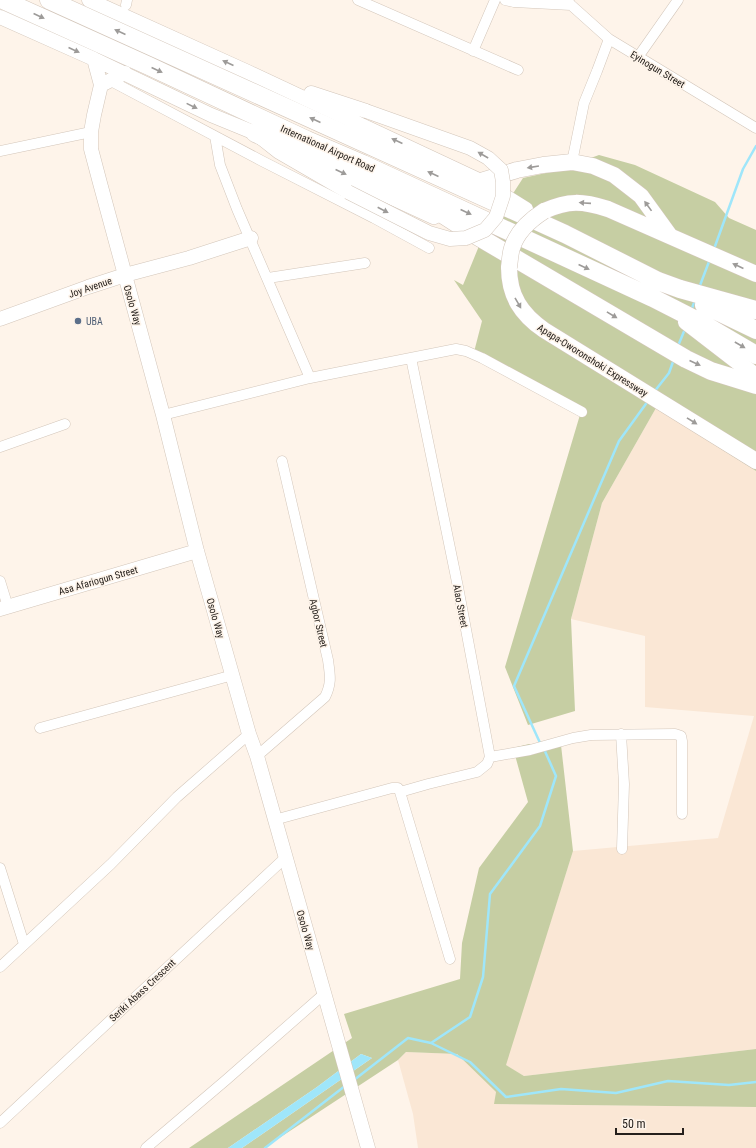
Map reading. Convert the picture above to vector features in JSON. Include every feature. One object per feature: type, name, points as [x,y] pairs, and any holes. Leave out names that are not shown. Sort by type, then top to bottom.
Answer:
[{"type":"highway","name":"International Airport Road","points":[[3,0],[653,298],[675,300]]},
{"type":"highway","name":"International Airport Road","points":[[49,0],[565,234],[658,280],[675,300]]},
{"type":"highway","points":[[255,133],[307,140]]},
{"type":"highway","points":[[255,133],[467,230]]},
{"type":"highway","points":[[363,164],[467,230],[686,360],[711,371],[756,385]]},
{"type":"highway","points":[[675,300],[703,314],[756,330]]},
{"type":"highway","points":[[703,314],[756,310]]},
{"type":"highway","points":[[703,314],[756,355]]},
{"type":"main road","name":"International Airport Road","points":[[89,0],[482,181],[565,234]]},
{"type":"main road","points":[[0,17],[125,73],[210,115],[255,133],[279,152],[348,192],[429,233],[450,239],[466,238],[485,230],[496,217],[503,196],[503,182],[501,170],[488,158],[470,148],[366,111],[248,72]]},
{"type":"main road","name":"Osolo Way","points":[[94,59],[106,83],[94,115],[91,132],[91,149],[163,415],[197,551],[249,734],[257,756],[368,1148]]},
{"type":"main road","points":[[106,83],[125,73]]},
{"type":"main road","points":[[482,181],[517,170],[572,162],[593,166],[614,175],[641,196],[671,237]]},
{"type":"main road","name":"Apapa-Oworonshoki Expressway","points":[[756,274],[608,209],[591,204],[575,202],[559,204],[531,219],[520,232],[511,249],[509,267],[511,291],[532,322],[756,460]]},
{"type":"main road","name":"Joy Avenue","points":[[0,319],[125,275],[189,258],[251,238]]},
{"type":"main road","points":[[675,300],[703,314],[756,376]]},
{"type":"main road","name":"Asa Afariogun Street","points":[[4,608],[197,551]]},
{"type":"street","points":[[358,0],[518,70]]},
{"type":"street","points":[[473,51],[495,0]]},
{"type":"street","points":[[506,0],[514,2],[569,2]]},
{"type":"street","points":[[638,57],[678,0]]},
{"type":"street","name":"Eyinogun Street","points":[[569,2],[609,39],[756,128]]},
{"type":"street","points":[[572,162],[584,103],[598,71],[609,39]]},
{"type":"street","points":[[106,83],[215,136],[429,248]]},
{"type":"street","points":[[0,151],[91,132]]},
{"type":"street","points":[[215,136],[220,165],[310,378]]},
{"type":"street","points":[[268,278],[365,263]]},
{"type":"street","points":[[163,415],[310,378],[456,349],[466,351],[482,358],[582,412]]},
{"type":"street","name":"Alao Street","points":[[411,358],[458,587],[490,758]]},
{"type":"street","points":[[0,447],[65,424]]},
{"type":"street","name":"Agbor Street","points":[[257,756],[325,697],[330,688],[328,660],[282,461]]},
{"type":"street","points":[[0,581],[4,608]]},
{"type":"street","points":[[40,728],[233,675]]},
{"type":"street","points":[[0,967],[111,864],[177,797],[249,734]]},
{"type":"street","points":[[621,734],[624,784],[622,849]]},
{"type":"street","points":[[400,792],[477,772],[487,764],[490,758],[530,750],[573,738],[591,735],[675,734],[681,736],[682,742],[682,814]]},
{"type":"street","points":[[274,820],[392,788],[398,788],[450,959]]},
{"type":"street","name":"Seriki Abass Crescent","points":[[0,1123],[285,858]]},
{"type":"street","points":[[0,868],[24,944]]},
{"type":"street","points":[[146,1148],[215,1090],[324,994]]},
{"type":"shaded area","points":[[656,408],[756,471],[756,1049],[524,1076],[505,1065],[573,851],[718,838],[754,716],[645,707],[645,636],[571,619],[602,503]]},
{"type":"shaded area","points":[[406,1052],[457,1054],[496,1092],[495,1104],[756,1107],[756,1148],[418,1148],[413,1114],[398,1060]]},
{"type":"green space","points":[[599,155],[635,165],[715,202],[729,218],[756,230],[756,471],[656,408],[602,503],[571,619],[575,711],[528,725],[505,667],[582,408],[474,352],[482,321],[454,280],[463,285],[479,246],[523,178],[555,171]]},
{"type":"green space","points":[[529,744],[539,750],[561,745],[573,851],[506,1065],[524,1076],[756,1049],[756,1107],[494,1104],[496,1092],[457,1054],[406,1052],[398,1060],[264,1148],[242,1148],[372,1058],[361,1054],[317,1087],[228,1148],[189,1148],[352,1038],[344,1014],[460,979],[462,943],[479,868],[528,802],[513,748]]},
{"type":"water","points":[[361,1054],[372,1058],[242,1148],[228,1148],[317,1087]]},
{"type":"waterway","points":[[714,249],[743,169],[756,146]]},
{"type":"waterway","points":[[699,288],[710,259]]},
{"type":"waterway","points":[[691,311],[695,300]]},
{"type":"waterway","points":[[678,346],[685,329]]},
{"type":"waterway","points":[[654,392],[669,373],[674,359]]},
{"type":"waterway","points":[[541,745],[514,686],[619,441],[648,401]]},
{"type":"waterway","points":[[431,1043],[470,1017],[483,977],[490,894],[540,826],[556,776],[544,749]]},
{"type":"waterway","points":[[354,1080],[408,1038],[431,1043],[470,1062],[506,1097],[561,1089],[616,1093],[668,1081],[729,1085],[756,1082]]},
{"type":"waterway","points":[[265,1148],[345,1086]]},
{"type":"place","name":"UBA","points":[[78,321]]}]
